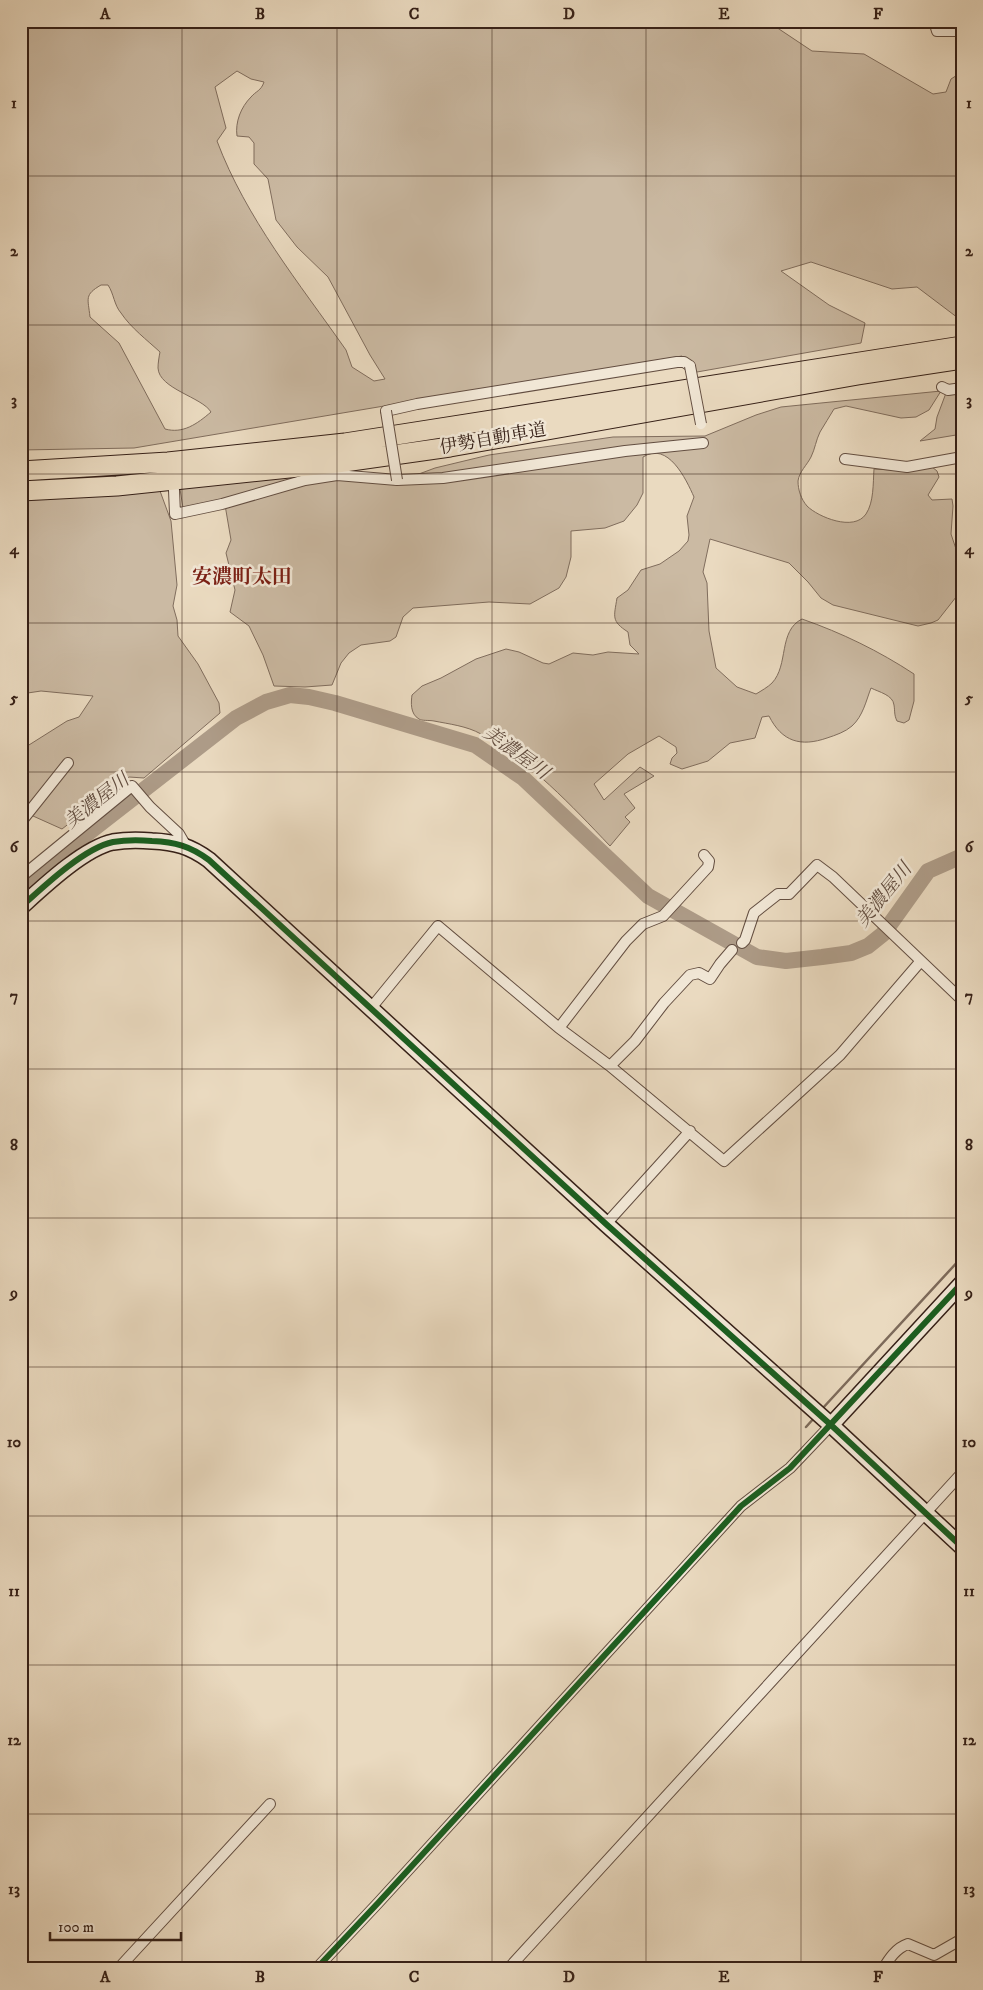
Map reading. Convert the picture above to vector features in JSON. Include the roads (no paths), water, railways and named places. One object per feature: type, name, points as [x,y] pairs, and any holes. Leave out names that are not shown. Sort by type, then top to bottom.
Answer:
[{"type":"highway","name":"伊勢自動車道","points":[[21,471],[168,462],[345,442],[962,346]]},
{"type":"highway","name":"伊勢自動車道","points":[[21,490],[117,486],[337,463],[450,447],[858,375],[962,359]]},
{"type":"street","points":[[934,21],[936,32],[962,31]]},
{"type":"street","points":[[397,480],[386,412],[417,404],[684,362],[690,366],[701,424]]},
{"type":"street","points":[[942,387],[948,390],[962,388]]},
{"type":"street","points":[[174,490],[175,514],[222,504],[305,480],[337,475],[397,480],[443,478],[625,451],[703,443]]},
{"type":"street","points":[[845,459],[907,467],[962,457]]},
{"type":"street","points":[[21,822],[68,763]]},
{"type":"street","points":[[21,877],[132,786],[179,834],[186,846]]},
{"type":"street","points":[[21,907],[46,884],[89,853],[112,842],[164,841],[194,849],[209,860],[606,1224],[831,1425],[962,1547]]},
{"type":"street","points":[[560,1028],[626,941],[643,924],[663,916],[708,867],[709,861],[704,855]]},
{"type":"street","points":[[742,943],[745,940],[754,913],[778,894],[789,894],[817,865],[833,877],[962,1000]]},
{"type":"street","points":[[371,1008],[438,926],[560,1028],[690,1131],[724,1161],[840,1055],[920,962]]},
{"type":"street","points":[[610,1066],[635,1041],[664,1003],[690,975],[699,973],[710,979],[732,950]]},
{"type":"street","points":[[606,1224],[690,1131]]},
{"type":"street","points":[[316,1969],[741,1506],[790,1468],[962,1283]]},
{"type":"street","points":[[508,1969],[962,1473]]},
{"type":"street","points":[[118,1969],[270,1804]]},
{"type":"street","points":[[882,1969],[890,1957],[905,1945],[908,1944],[934,1955],[962,1939]]},
{"type":"waterway","name":"美濃屋川","points":[[21,889],[33,876],[236,718],[266,702],[290,695],[335,703],[475,745],[523,778],[648,896],[757,957],[786,961],[851,953],[868,946],[883,934],[928,871],[962,856]]},
{"type":"waterway","points":[[822,1409],[962,1257]]},
{"type":"waterway","points":[[806,1427],[815,1417]]},
{"type":"district","name":"安濃町太田","points":[[242,577]]}]
